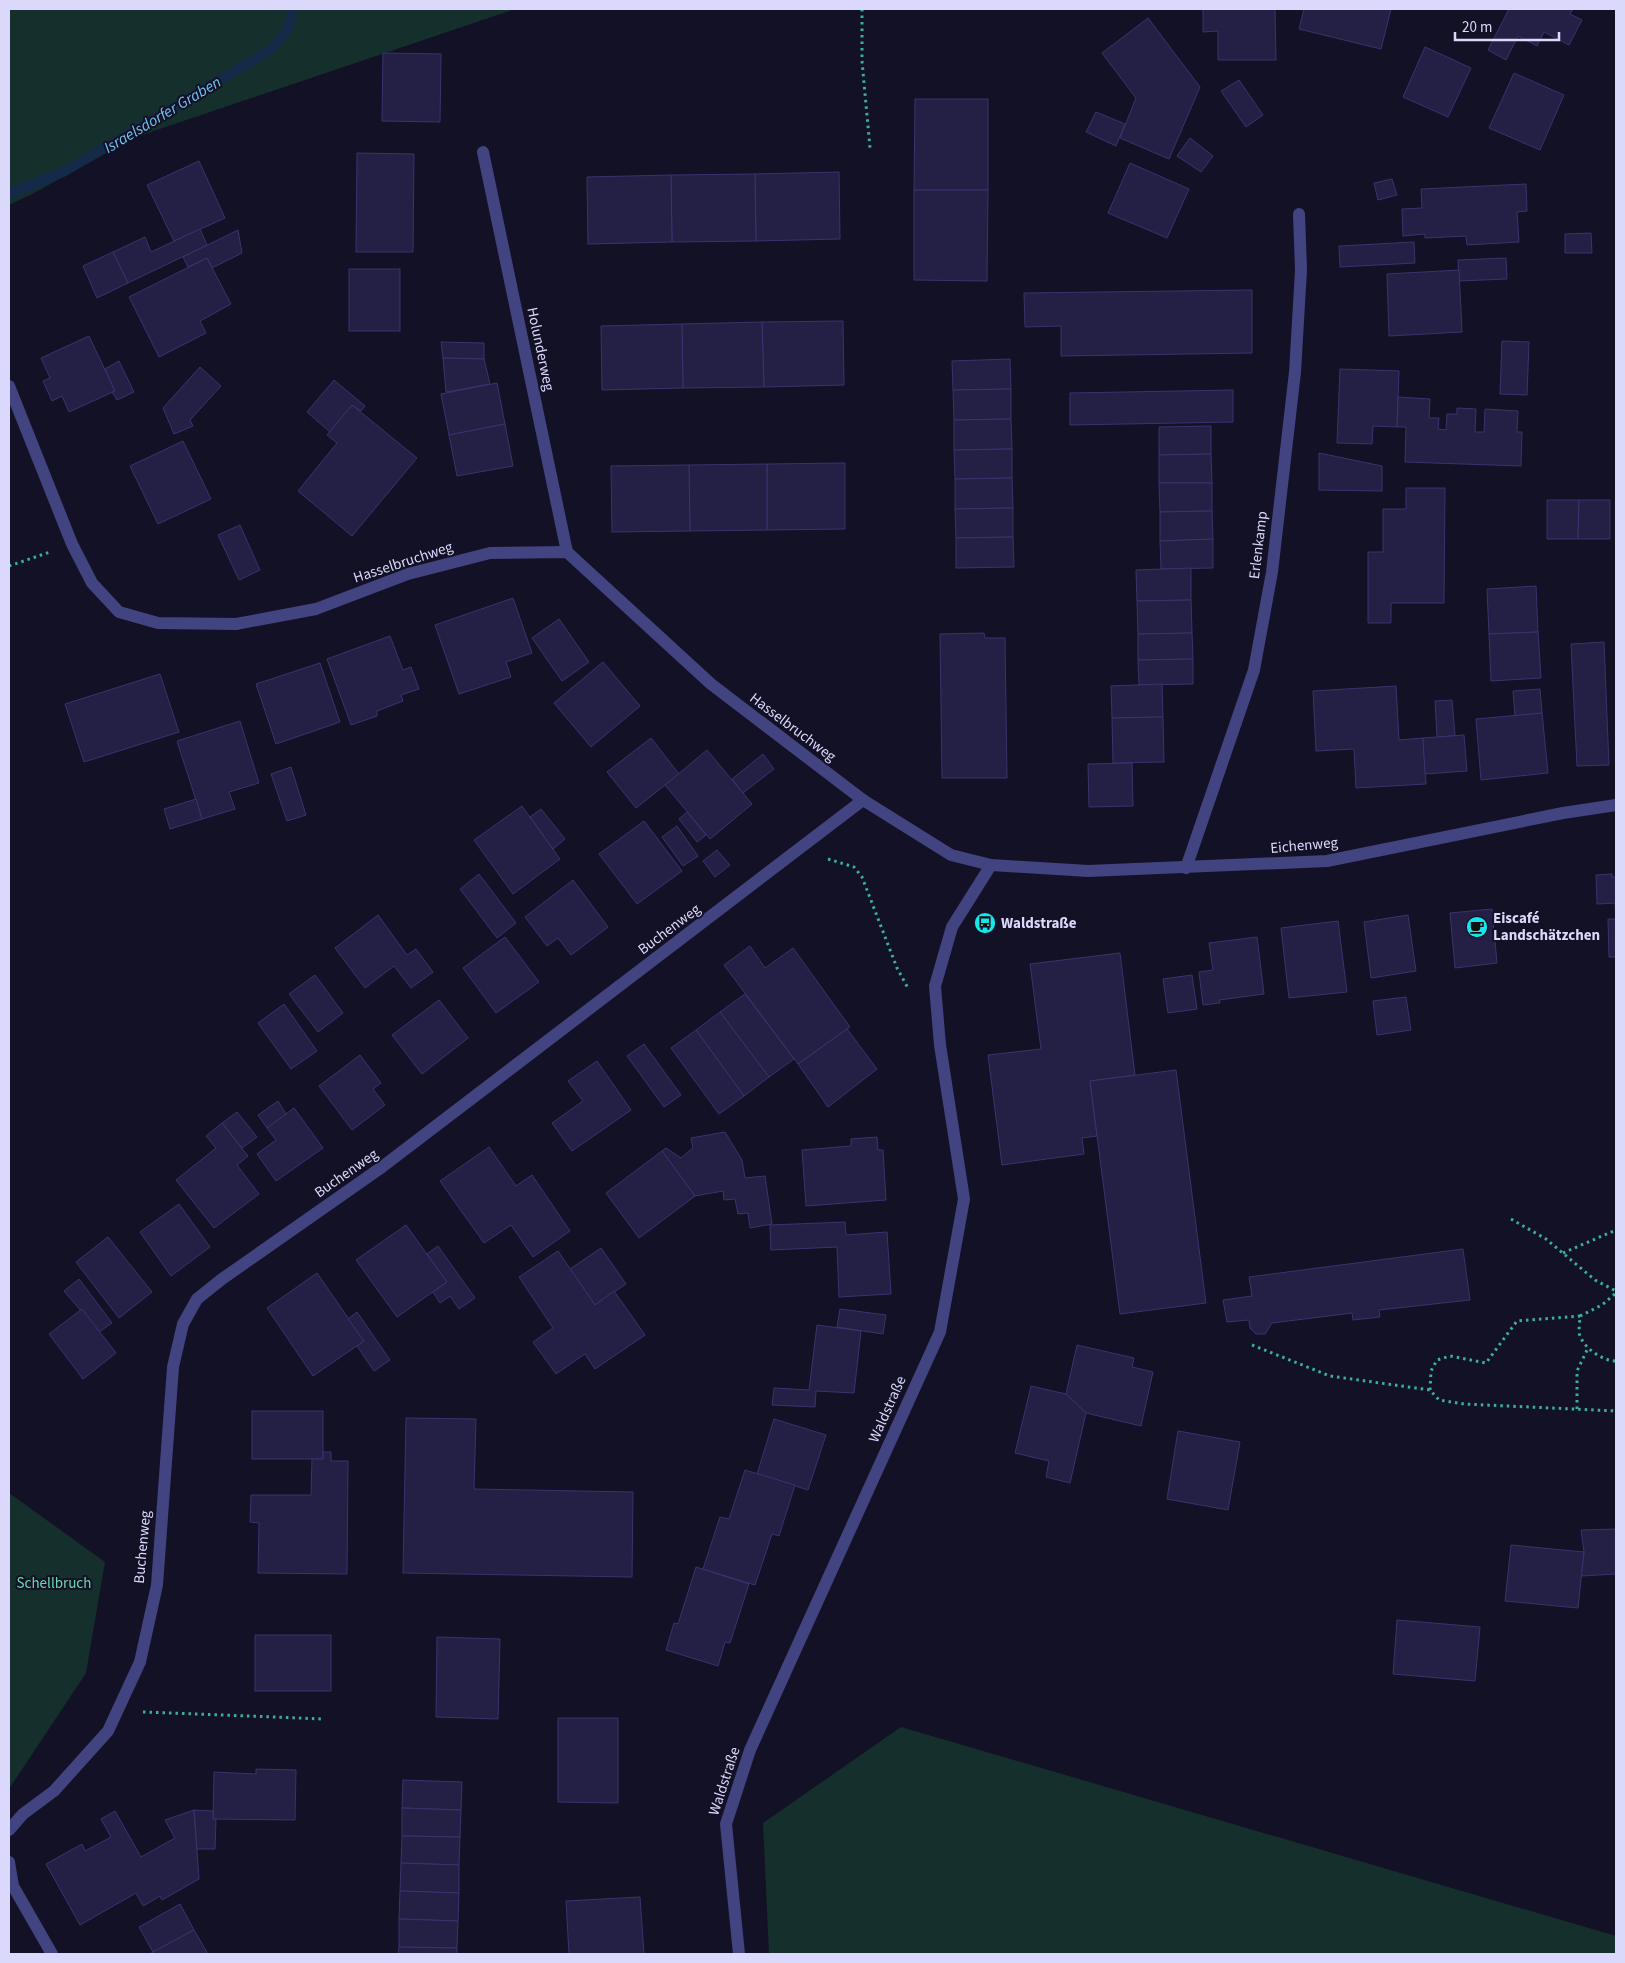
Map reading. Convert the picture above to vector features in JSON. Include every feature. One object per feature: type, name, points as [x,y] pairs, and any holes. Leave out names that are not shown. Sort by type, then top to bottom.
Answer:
[{"type":"street","name":"Holunderweg","points":[[483,152],[568,552]]},
{"type":"street","name":"Erlenkamp","points":[[1186,868],[1254,670],[1272,572],[1295,372],[1301,270],[1299,214]]},
{"type":"street","name":"Hasselbruchweg","points":[[9,386],[72,544],[92,583],[119,612],[158,623],[236,624],[316,609],[408,574],[490,553],[568,552],[711,684],[863,800]]},
{"type":"street","name":"Buchenweg","points":[[9,1830],[22,1814],[54,1791],[108,1731],[140,1662],[157,1585],[173,1367],[183,1324],[197,1300],[222,1279],[382,1168],[863,800]]},
{"type":"street","points":[[863,800],[951,856],[991,865]]},
{"type":"street","name":"Eichenweg","points":[[991,865],[1088,871],[1327,861],[1563,813],[1616,805]]},
{"type":"street","name":"Waldstraße","points":[[739,1954],[726,1824],[747,1760],[940,1332],[964,1199],[940,1045],[935,986],[952,927],[991,865]]},
{"type":"street","points":[[9,1862],[13,1886],[52,1954]]},
{"type":"path","points":[[862,9],[862,61],[870,148]]},
{"type":"path","points":[[9,566],[72,544]]},
{"type":"path","points":[[798,851],[854,867],[862,878],[897,968],[911,994]]},
{"type":"path","points":[[1430,1390],[1431,1371],[1437,1360],[1450,1356],[1486,1362],[1518,1321],[1580,1316],[1602,1305],[1616,1292],[1595,1280],[1546,1239],[1511,1219]]},
{"type":"path","points":[[1563,1253],[1616,1230]]},
{"type":"path","points":[[1580,1316],[1579,1335],[1588,1348],[1608,1361],[1616,1361]]},
{"type":"path","points":[[1252,1345],[1330,1376],[1430,1390],[1439,1400],[1464,1404],[1616,1410]]},
{"type":"path","points":[[1577,1409],[1577,1371],[1588,1348]]},
{"type":"path","points":[[117,1711],[324,1719]]},
{"type":"green space","points":[[9,9],[515,9],[136,137],[9,205]]},
{"type":"green space","name":"Schellbruch","points":[[9,1493],[105,1562],[86,1673],[9,1789]]},
{"type":"green space","points":[[901,1727],[1616,1936],[1616,1954],[769,1954],[763,1823]]},
{"type":"building","points":[[1203,9],[1275,9],[1276,60],[1218,60],[1218,31],[1203,32]]},
{"type":"building","points":[[1304,9],[1391,9],[1381,49],[1299,29]]},
{"type":"building","points":[[1509,9],[1573,9],[1570,14],[1582,20],[1569,45],[1544,32],[1537,46],[1518,36],[1506,60],[1488,50]]},
{"type":"building","points":[[1148,18],[1200,87],[1169,159],[1120,138],[1136,98],[1102,53]]},
{"type":"building","points":[[1425,47],[1471,68],[1448,117],[1403,97]]},
{"type":"building","points":[[383,53],[441,54],[440,122],[382,121]]},
{"type":"building","points":[[1514,73],[1564,95],[1540,150],[1489,128]]},
{"type":"building","points":[[1239,80],[1263,115],[1246,127],[1221,91]]},
{"type":"building","points":[[915,99],[988,99],[988,190],[914,190]]},
{"type":"building","points":[[1096,112],[1125,124],[1116,146],[1086,132]]},
{"type":"building","points":[[1190,138],[1213,156],[1201,172],[1177,156]]},
{"type":"building","points":[[357,153],[414,154],[413,252],[356,252]]},
{"type":"building","points":[[199,161],[225,218],[174,241],[147,185]]},
{"type":"building","points":[[1130,163],[1189,189],[1167,238],[1108,213]]},
{"type":"building","points":[[839,172],[840,239],[756,241],[755,174]]},
{"type":"building","points":[[755,174],[756,241],[672,242],[671,175]]},
{"type":"building","points":[[671,175],[672,242],[588,244],[587,177]]},
{"type":"building","points":[[1392,179],[1397,195],[1378,200],[1374,183]]},
{"type":"building","points":[[1526,184],[1527,211],[1517,212],[1519,242],[1467,245],[1466,236],[1425,238],[1425,234],[1403,236],[1402,209],[1422,208],[1421,189]]},
{"type":"building","points":[[914,190],[988,190],[987,281],[914,280]]},
{"type":"building","points":[[200,229],[207,245],[128,283],[113,252],[145,237],[151,252]]},
{"type":"building","points":[[238,230],[242,253],[212,268],[207,258],[188,267],[183,257]]},
{"type":"building","points":[[1591,233],[1592,253],[1565,253],[1565,234]]},
{"type":"building","points":[[1414,242],[1415,263],[1340,267],[1339,246]]},
{"type":"building","points":[[113,252],[128,283],[97,298],[83,266]]},
{"type":"building","points":[[207,258],[231,304],[200,321],[206,333],[159,357],[129,297]]},
{"type":"building","points":[[1506,258],[1507,279],[1459,281],[1458,260]]},
{"type":"building","points":[[349,269],[400,269],[400,331],[349,331]]},
{"type":"building","points":[[1459,270],[1462,332],[1389,336],[1387,274]]},
{"type":"building","points":[[1252,290],[1252,353],[1061,356],[1061,326],[1025,327],[1024,293]]},
{"type":"building","points":[[843,321],[844,385],[764,387],[762,322]]},
{"type":"building","points":[[762,322],[764,387],[683,388],[682,324]]},
{"type":"building","points":[[682,324],[683,388],[602,390],[601,326]]},
{"type":"building","points":[[89,336],[115,391],[69,412],[62,396],[52,401],[43,381],[50,378],[41,358]]},
{"type":"building","points":[[1502,341],[1529,342],[1527,395],[1500,394]]},
{"type":"building","points":[[441,342],[484,343],[484,359],[443,358]]},
{"type":"building","points":[[443,358],[484,359],[490,384],[446,392]]},
{"type":"building","points":[[1010,359],[1011,389],[953,390],[952,361]]},
{"type":"building","points":[[119,361],[134,392],[117,400],[112,392],[115,391],[105,369]]},
{"type":"building","points":[[200,367],[221,386],[190,420],[193,426],[174,434],[163,408]]},
{"type":"building","points":[[1340,369],[1399,371],[1397,427],[1373,426],[1372,444],[1337,443]]},
{"type":"building","points":[[334,380],[365,406],[361,411],[352,405],[330,432],[307,412]]},
{"type":"building","points":[[497,383],[505,424],[449,435],[441,394]]},
{"type":"building","points":[[1011,389],[1011,419],[954,420],[953,390]]},
{"type":"building","points":[[1233,390],[1233,422],[1070,425],[1070,393]]},
{"type":"building","points":[[1398,397],[1430,399],[1429,418],[1439,418],[1438,429],[1446,430],[1447,414],[1457,414],[1457,408],[1476,409],[1475,432],[1484,432],[1485,409],[1518,411],[1517,432],[1522,432],[1521,466],[1405,462],[1406,427],[1397,427]]},
{"type":"building","points":[[352,405],[417,458],[352,536],[298,491],[337,443],[327,435]]},
{"type":"building","points":[[1011,419],[1012,449],[954,450],[954,420]]},
{"type":"building","points":[[505,424],[513,466],[457,476],[449,435]]},
{"type":"building","points":[[1211,426],[1211,454],[1159,455],[1159,427]]},
{"type":"building","points":[[183,441],[211,499],[158,524],[130,466]]},
{"type":"building","points":[[1012,449],[1012,478],[955,479],[954,450]]},
{"type":"building","points":[[1319,453],[1382,466],[1382,491],[1319,490]]},
{"type":"building","points":[[1211,454],[1212,483],[1159,483],[1159,455]]},
{"type":"building","points":[[845,463],[845,529],[767,530],[767,464]]},
{"type":"building","points":[[767,464],[767,530],[690,531],[689,465]]},
{"type":"building","points":[[689,465],[690,531],[612,532],[611,466]]},
{"type":"building","points":[[1012,478],[1013,508],[955,509],[955,479]]},
{"type":"building","points":[[1159,483],[1212,483],[1212,511],[1160,512]]},
{"type":"building","points":[[1406,488],[1445,488],[1444,603],[1391,603],[1391,623],[1368,623],[1368,552],[1383,552],[1383,509],[1406,509]]},
{"type":"building","points":[[1547,500],[1579,500],[1578,539],[1547,539]]},
{"type":"building","points":[[1579,500],[1610,500],[1610,539],[1578,539]]},
{"type":"building","points":[[1013,508],[1013,537],[956,538],[955,509]]},
{"type":"building","points":[[1212,511],[1213,539],[1160,541],[1160,512]]},
{"type":"building","points":[[240,525],[260,570],[239,580],[218,535]]},
{"type":"building","points":[[1013,537],[1014,567],[956,568],[956,538]]},
{"type":"building","points":[[1213,539],[1213,568],[1161,569],[1160,541]]},
{"type":"building","points":[[1191,568],[1191,600],[1137,601],[1136,570]]},
{"type":"building","points":[[1536,586],[1538,632],[1489,634],[1487,589]]},
{"type":"building","points":[[513,598],[532,653],[506,662],[511,677],[459,694],[435,625]]},
{"type":"building","points":[[1191,600],[1192,633],[1138,634],[1137,601]]},
{"type":"building","points":[[559,619],[589,662],[562,681],[532,638]]},
{"type":"building","points":[[1538,632],[1541,678],[1491,681],[1489,634]]},
{"type":"building","points":[[984,633],[985,638],[1005,638],[1007,778],[942,778],[940,634]]},
{"type":"building","points":[[1192,633],[1193,659],[1138,660],[1138,634]]},
{"type":"building","points":[[390,636],[403,670],[411,667],[419,689],[401,695],[403,701],[377,711],[377,716],[351,725],[327,659]]},
{"type":"building","points":[[1604,642],[1609,765],[1577,766],[1571,644]]},
{"type":"building","points":[[1193,659],[1193,684],[1139,685],[1138,660]]},
{"type":"building","points":[[603,662],[640,706],[591,747],[554,703]]},
{"type":"building","points":[[320,663],[340,722],[276,744],[256,684]]},
{"type":"building","points":[[160,674],[179,732],[84,762],[65,704]]},
{"type":"building","points":[[1162,684],[1163,717],[1112,718],[1111,686]]},
{"type":"building","points":[[1396,686],[1399,740],[1423,738],[1426,784],[1356,788],[1354,749],[1316,751],[1313,691]]},
{"type":"building","points":[[1540,689],[1542,713],[1515,716],[1513,691]]},
{"type":"building","points":[[1452,700],[1455,736],[1437,737],[1435,701]]},
{"type":"building","points":[[1542,713],[1548,773],[1481,780],[1476,719]]},
{"type":"building","points":[[1163,717],[1164,762],[1113,763],[1112,718]]},
{"type":"building","points":[[240,721],[259,783],[229,792],[235,809],[202,819],[177,741]]},
{"type":"building","points":[[1464,735],[1467,771],[1425,774],[1423,738]]},
{"type":"building","points":[[651,738],[679,774],[636,808],[607,772]]},
{"type":"building","points":[[707,750],[752,804],[710,839],[665,785]]},
{"type":"building","points":[[763,754],[774,769],[743,793],[732,779]]},
{"type":"building","points":[[1132,763],[1133,806],[1089,807],[1088,764]]},
{"type":"building","points":[[291,767],[306,815],[287,821],[271,774]]},
{"type":"building","points":[[196,799],[202,819],[170,829],[164,809]]},
{"type":"building","points":[[522,806],[560,859],[513,894],[474,840]]},
{"type":"building","points":[[541,809],[565,839],[553,849],[530,817]]},
{"type":"building","points":[[687,812],[706,835],[697,842],[679,819]]},
{"type":"building","points":[[644,821],[682,871],[637,904],[599,854]]},
{"type":"building","points":[[677,826],[698,856],[683,866],[662,837]]},
{"type":"building","points":[[717,850],[730,865],[715,877],[703,861]]},
{"type":"building","points":[[479,874],[516,923],[497,938],[460,889]]},
{"type":"building","points":[[1612,874],[1612,877],[1616,877],[1616,919],[1615,903],[1597,904],[1596,875]]},
{"type":"building","points":[[573,880],[608,927],[571,955],[558,938],[547,946],[525,917]]},
{"type":"building","points":[[1492,909],[1497,963],[1455,968],[1450,913]]},
{"type":"building","points":[[378,915],[407,955],[416,949],[433,972],[411,988],[394,966],[365,988],[335,948]]},
{"type":"building","points":[[1408,915],[1416,971],[1371,978],[1364,922]]},
{"type":"building","points":[[1608,919],[1616,919],[1616,957],[1609,957]]},
{"type":"building","points":[[1338,921],[1347,992],[1289,998],[1281,928]]},
{"type":"building","points":[[505,937],[539,982],[496,1013],[463,968]]},
{"type":"building","points":[[1257,937],[1264,994],[1219,1000],[1220,1003],[1203,1005],[1199,972],[1213,970],[1209,943]]},
{"type":"building","points":[[750,946],[765,968],[793,948],[850,1027],[798,1064],[724,965]]},
{"type":"building","points":[[1120,953],[1135,1075],[1090,1081],[1097,1136],[1082,1138],[1084,1154],[1002,1165],[988,1055],[1041,1049],[1030,964]]},
{"type":"building","points":[[315,975],[343,1013],[318,1032],[289,994]]},
{"type":"building","points":[[1192,975],[1197,1009],[1168,1013],[1163,979]]},
{"type":"building","points":[[745,994],[794,1059],[769,1077],[720,1012]]},
{"type":"building","points":[[1406,997],[1411,1030],[1377,1035],[1373,1001]]},
{"type":"building","points":[[439,1000],[468,1038],[422,1074],[392,1035]]},
{"type":"building","points":[[284,1004],[317,1051],[291,1069],[258,1023]]},
{"type":"building","points":[[720,1012],[769,1077],[744,1096],[696,1030]]},
{"type":"building","points":[[847,1029],[877,1069],[828,1107],[798,1064]]},
{"type":"building","points":[[696,1030],[744,1096],[719,1114],[671,1048]]},
{"type":"building","points":[[644,1044],[681,1095],[664,1107],[627,1056]]},
{"type":"building","points":[[360,1055],[381,1083],[373,1089],[385,1105],[352,1130],[319,1086]]},
{"type":"building","points":[[597,1061],[631,1110],[572,1151],[552,1123],[583,1101],[568,1081]]},
{"type":"building","points":[[1176,1070],[1206,1303],[1120,1314],[1090,1081]]},
{"type":"building","points":[[278,1101],[286,1114],[267,1128],[258,1115]]},
{"type":"building","points":[[294,1108],[323,1148],[276,1181],[257,1154],[276,1140],[267,1128]]},
{"type":"building","points":[[237,1112],[257,1137],[242,1148],[222,1123]]},
{"type":"building","points":[[222,1123],[248,1156],[237,1165],[259,1194],[214,1228],[176,1180],[216,1148],[206,1136]]},
{"type":"building","points":[[725,1132],[742,1160],[745,1178],[765,1176],[772,1224],[750,1228],[748,1213],[738,1214],[735,1199],[724,1200],[723,1191],[695,1196],[662,1151],[666,1148],[681,1158],[693,1148],[691,1138]]},
{"type":"building","points":[[877,1137],[878,1150],[883,1150],[886,1200],[806,1206],[802,1150],[851,1146],[851,1139]]},
{"type":"building","points":[[489,1147],[516,1186],[532,1175],[570,1231],[533,1257],[511,1225],[484,1243],[440,1181]]},
{"type":"building","points":[[662,1151],[695,1196],[639,1238],[606,1193]]},
{"type":"building","points":[[179,1204],[210,1247],[171,1276],[140,1232]]},
{"type":"building","points":[[845,1222],[846,1235],[887,1232],[891,1294],[839,1297],[837,1247],[771,1250],[770,1225]]},
{"type":"building","points":[[406,1225],[447,1282],[397,1317],[356,1260]]},
{"type":"building","points":[[108,1237],[152,1292],[119,1318],[76,1262]]},
{"type":"building","points":[[438,1246],[475,1298],[459,1309],[450,1296],[440,1303],[433,1292],[447,1282],[427,1254]]},
{"type":"building","points":[[601,1248],[626,1284],[595,1305],[570,1269]]},
{"type":"building","points":[[1463,1249],[1470,1300],[1379,1310],[1380,1317],[1353,1320],[1352,1313],[1272,1323],[1265,1334],[1256,1334],[1250,1328],[1249,1320],[1227,1322],[1223,1300],[1252,1296],[1249,1277]]},
{"type":"building","points":[[558,1251],[595,1305],[614,1291],[645,1335],[595,1369],[585,1354],[556,1374],[533,1342],[553,1328],[519,1277]]},
{"type":"building","points":[[317,1273],[364,1341],[313,1376],[267,1308]]},
{"type":"building","points":[[79,1279],[112,1323],[99,1332],[64,1291]]},
{"type":"building","points":[[82,1309],[116,1353],[83,1379],[49,1334]]},
{"type":"building","points":[[840,1309],[886,1315],[883,1334],[837,1327]]},
{"type":"building","points":[[357,1312],[390,1360],[374,1371],[357,1346],[364,1341],[348,1319]]},
{"type":"building","points":[[817,1325],[861,1331],[854,1393],[816,1391],[815,1407],[772,1405],[774,1388],[809,1390]]},
{"type":"building","points":[[1077,1345],[1134,1358],[1132,1367],[1153,1372],[1141,1426],[1086,1413],[1066,1394]]},
{"type":"building","points":[[1031,1386],[1066,1394],[1086,1413],[1070,1483],[1046,1477],[1049,1461],[1015,1453]]},
{"type":"building","points":[[252,1411],[323,1411],[323,1459],[252,1459]]},
{"type":"building","points":[[406,1418],[476,1419],[474,1489],[633,1492],[632,1577],[403,1573]]},
{"type":"building","points":[[774,1419],[826,1435],[808,1490],[757,1474]]},
{"type":"building","points":[[1178,1431],[1240,1442],[1228,1510],[1167,1499]]},
{"type":"building","points":[[323,1452],[331,1452],[331,1461],[348,1461],[347,1574],[258,1573],[259,1523],[250,1522],[251,1495],[311,1495],[312,1459],[323,1459]]},
{"type":"building","points":[[745,1470],[795,1485],[779,1536],[772,1534],[755,1585],[703,1569],[720,1517],[729,1519]]},
{"type":"building","points":[[1616,1529],[1616,1574],[1581,1576],[1584,1552],[1581,1530]]},
{"type":"building","points":[[1511,1545],[1584,1552],[1578,1608],[1505,1601]]},
{"type":"building","points":[[696,1567],[749,1584],[730,1643],[725,1642],[718,1666],[666,1650],[674,1623],[678,1624]]},
{"type":"building","points":[[1397,1620],[1480,1627],[1475,1681],[1393,1674]]},
{"type":"building","points":[[255,1635],[331,1635],[331,1691],[255,1691]]},
{"type":"building","points":[[437,1637],[500,1639],[498,1719],[436,1717]]},
{"type":"building","points":[[558,1718],[618,1718],[618,1803],[558,1802]]},
{"type":"building","points":[[256,1769],[296,1770],[295,1820],[213,1819],[214,1772],[256,1774]]},
{"type":"building","points":[[403,1780],[462,1782],[461,1810],[402,1808]]},
{"type":"building","points":[[402,1808],[461,1810],[460,1837],[402,1836]]},
{"type":"building","points":[[194,1810],[199,1879],[162,1900],[160,1896],[143,1906],[136,1893],[80,1925],[46,1864],[82,1844],[85,1851],[111,1837],[101,1819],[115,1811],[141,1857],[175,1838],[165,1820]]},
{"type":"building","points":[[194,1810],[213,1811],[213,1819],[216,1819],[215,1849],[197,1849]]},
{"type":"building","points":[[402,1836],[460,1837],[459,1865],[401,1863]]},
{"type":"building","points":[[401,1863],[459,1865],[459,1893],[400,1891]]},
{"type":"building","points":[[400,1891],[459,1893],[458,1921],[399,1919]]},
{"type":"building","points":[[640,1897],[644,1954],[569,1954],[566,1901]]},
{"type":"building","points":[[180,1904],[194,1930],[153,1952],[139,1927]]},
{"type":"building","points":[[399,1919],[458,1921],[457,1948],[399,1947]]},
{"type":"building","points":[[194,1930],[208,1954],[150,1954],[153,1952]]},
{"type":"building","points":[[399,1947],[457,1948],[457,1954],[398,1954]]},
{"type":"waterway","name":"Israelsdorfer Graben","points":[[9,194],[65,171],[270,50],[283,36],[289,26],[292,15],[291,9]]},
{"type":"place","name":"Waldstraße","points":[[985,923]]},
{"type":"place","name":"Eiscafé Landschätzchen","points":[[1477,927]]}]
